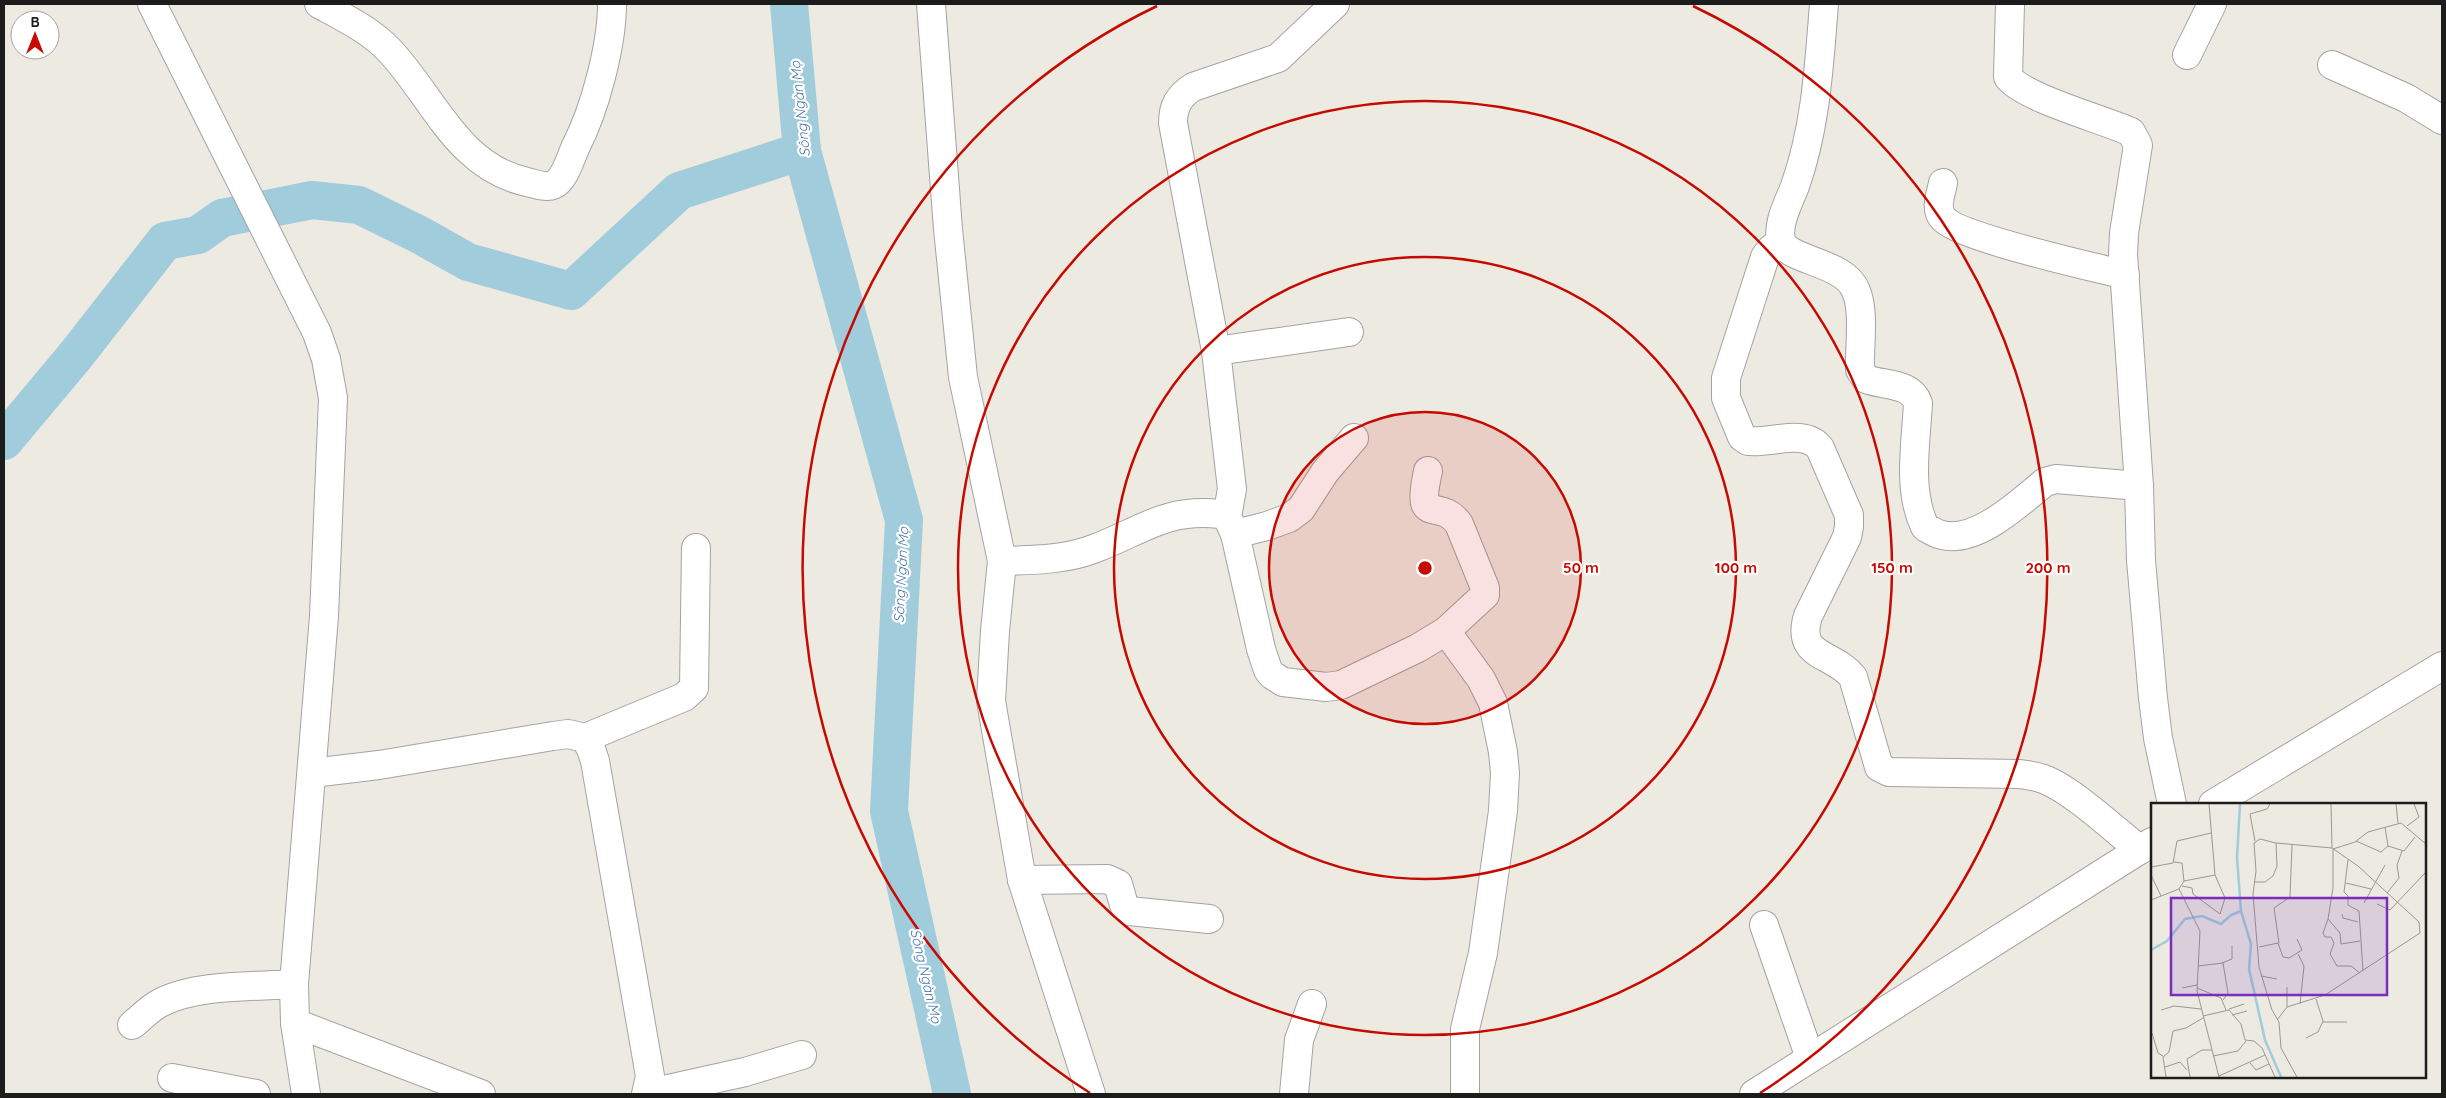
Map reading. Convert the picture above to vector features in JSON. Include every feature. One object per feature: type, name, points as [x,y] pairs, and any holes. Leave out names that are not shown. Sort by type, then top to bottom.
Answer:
[{"type":"street","points":[[152,4],[317,333],[326,359],[333,398],[324,616],[312,773],[297,927],[294,984],[295,1023],[306,1094]]},
{"type":"street","points":[[319,4],[354,23],[388,49],[411,76],[444,124],[474,156],[490,168],[513,178],[548,186],[560,179],[580,138],[606,59],[612,4]]},
{"type":"street","points":[[931,4],[948,229],[963,378],[1002,561],[994,631],[991,701],[1022,880],[1091,1094]]},
{"type":"street","points":[[1335,4],[1278,58],[1193,87],[1186,92],[1175,106],[1173,123],[1216,351],[1232,489],[1231,525],[1261,649],[1268,670],[1272,675],[1283,682],[1326,687],[1341,685],[1418,648],[1446,631],[1482,600],[1485,595],[1485,588],[1459,524],[1454,518],[1427,507],[1424,502],[1422,496],[1428,470]]},
{"type":"street","points":[[1824,4],[1812,129],[1803,163],[1782,221],[1781,242],[1784,247],[1792,252],[1840,272],[1848,278],[1856,290],[1860,304],[1860,370],[1866,379],[1909,389],[1915,395],[1918,403],[1914,463],[1916,500],[1924,527],[1941,535],[1955,536],[1973,532],[1984,527],[2045,482],[2056,479],[2139,486]]},
{"type":"street","points":[[2010,4],[2008,77],[2012,82],[2031,94],[2131,132],[2138,144],[2124,233],[2125,275],[2139,486],[2141,560],[2153,698],[2158,738],[2172,803]]},
{"type":"street","points":[[2187,55],[2212,4]]},
{"type":"street","points":[[2332,65],[2406,98],[2442,120]]},
{"type":"street","points":[[1943,184],[1939,206],[1940,213],[1944,220],[1956,226],[2009,246],[2125,275]]},
{"type":"street","points":[[1754,1094],[2146,846],[2048,781],[2038,777],[2019,774],[1889,772],[1879,767],[1853,677],[1846,668],[1812,650],[1805,641],[1805,625],[1808,616],[1846,537],[1849,515],[1820,448],[1814,440],[1804,438],[1748,440],[1742,437],[1726,398],[1726,378],[1765,257],[1771,249],[1781,242]]},
{"type":"street","points":[[1216,351],[1349,332]]},
{"type":"street","points":[[1002,561],[1048,560],[1078,554],[1097,548],[1167,516],[1213,513],[1231,525],[1267,526],[1289,518],[1301,510],[1325,472],[1354,438]]},
{"type":"street","points":[[585,738],[684,697],[694,688],[696,548]]},
{"type":"street","points":[[1446,631],[1481,679],[1493,703],[1504,752],[1505,773],[1503,811],[1483,953],[1465,1030],[1465,1094]]},
{"type":"street","points":[[2215,803],[2442,666]]},
{"type":"street","points":[[312,773],[379,765],[553,736],[577,735],[585,738],[589,743],[595,761],[650,1076],[646,1094],[745,1072],[802,1055]]},
{"type":"street","points":[[1022,880],[1098,878],[1112,880],[1118,884],[1124,905],[1129,911],[1209,919]]},
{"type":"street","points":[[1764,925],[1810,1058]]},
{"type":"street","points":[[132,1025],[157,1004],[173,997],[232,988],[294,984]]},
{"type":"street","points":[[1294,1094],[1299,1040],[1312,1004]]},
{"type":"street","points":[[295,1023],[481,1094]]},
{"type":"street","points":[[172,1078],[256,1094]]},
{"type":"waterway","name":"Sông Ngàn Mọ","points":[[789,4],[802,151],[904,520],[889,811],[952,1094]]},
{"type":"waterway","points":[[4,441],[76,355],[165,241],[198,235],[222,218],[312,200],[359,205],[420,235],[468,262],[571,291],[679,191],[802,151]]}]
